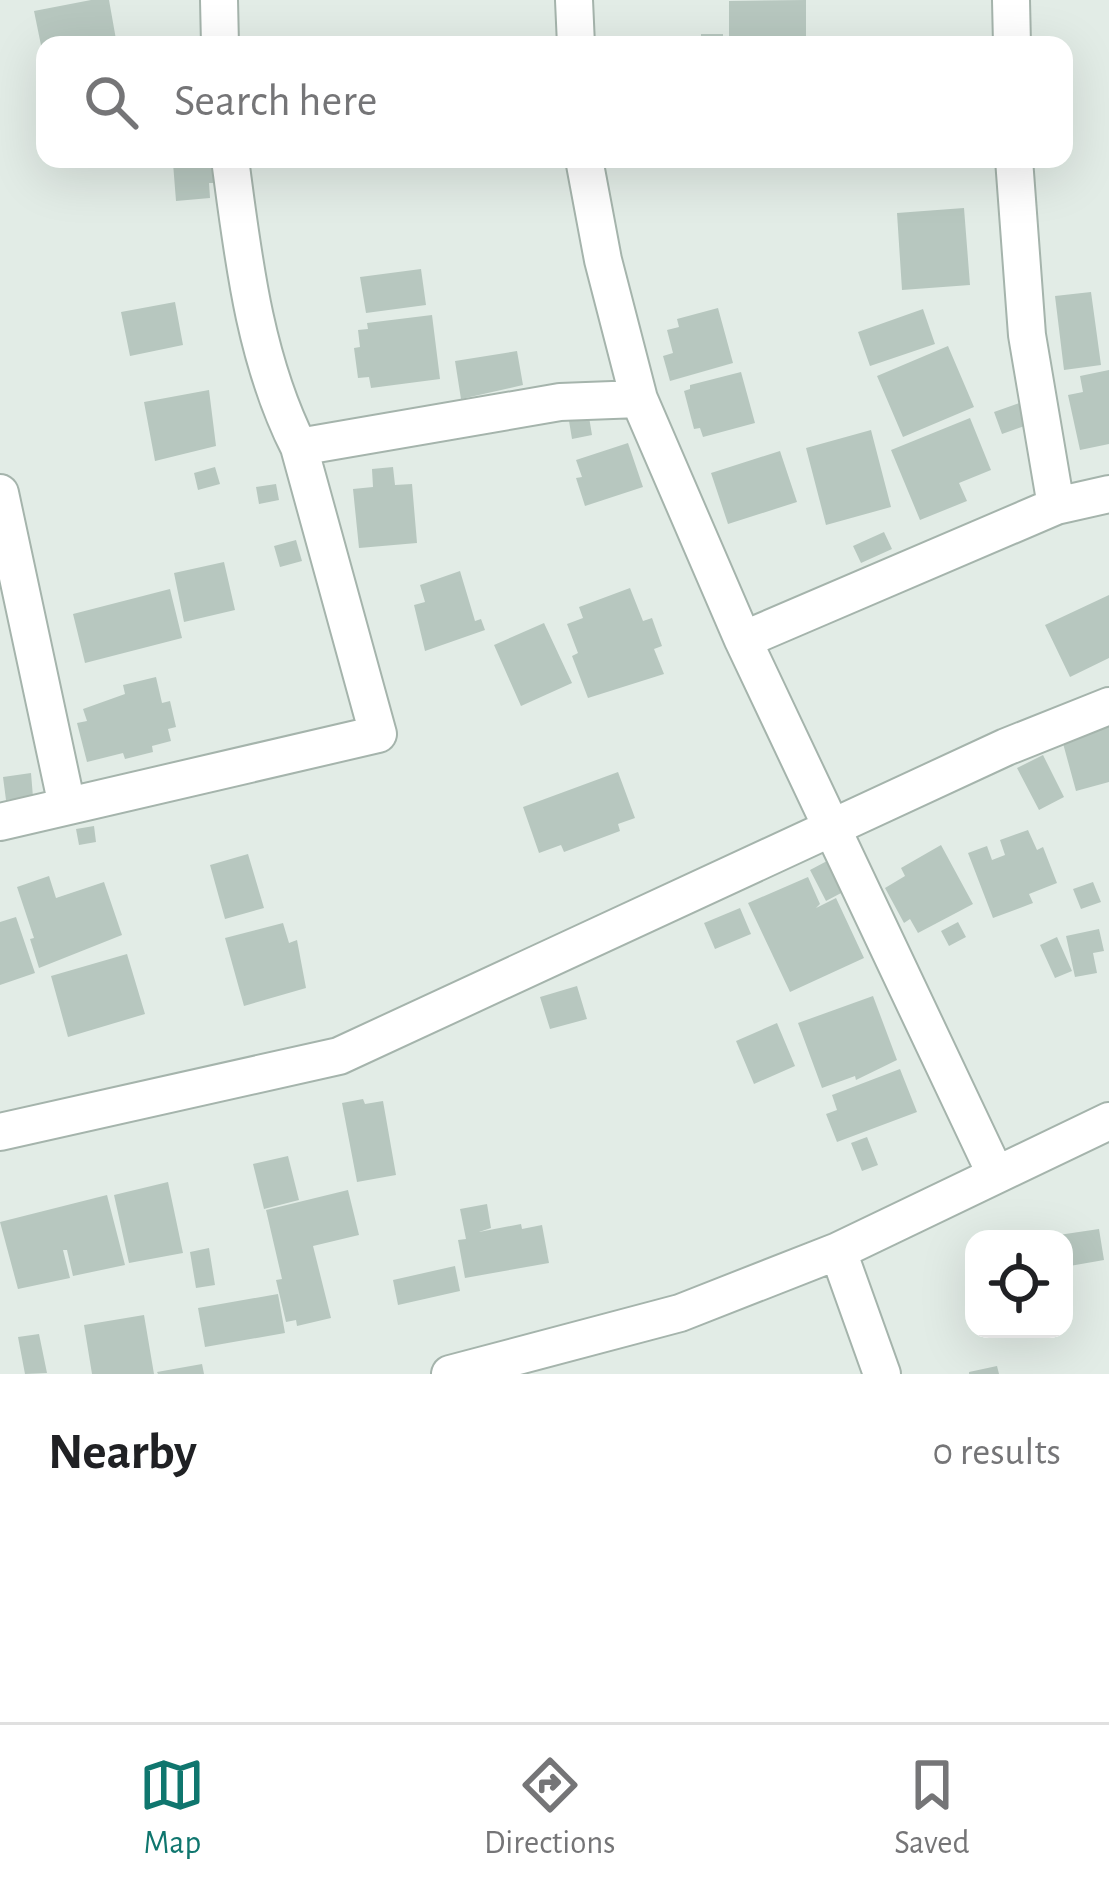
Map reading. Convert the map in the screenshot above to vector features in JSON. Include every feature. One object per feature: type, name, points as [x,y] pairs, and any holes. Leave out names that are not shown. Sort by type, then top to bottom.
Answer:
[{"type":"street","points":[[219,0],[220,36]]},
{"type":"street","points":[[574,0],[576,36]]},
{"type":"street","points":[[1011,0],[1012,36]]},
{"type":"street","points":[[0,822],[378,734],[299,447],[268,371],[244,263],[231,168]]},
{"type":"street","points":[[586,168],[603,260],[639,399],[743,640],[995,1173]]},
{"type":"street","points":[[1015,168],[1027,335],[1056,506]]},
{"type":"street","points":[[299,447],[560,402],[639,399]]},
{"type":"street","points":[[0,493],[67,806]]},
{"type":"street","points":[[743,640],[1056,506],[1109,494]]},
{"type":"street","points":[[0,1132],[339,1056],[1006,747],[1109,706]]},
{"type":"street","points":[[450,1374],[680,1313],[838,1251],[1109,1121]]},
{"type":"street","points":[[838,1251],[882,1374]]},
{"type":"building","points":[[109,0],[115,36],[39,36],[34,11]]},
{"type":"building","points":[[806,0],[806,36],[729,36],[729,1]]},
{"type":"building","points":[[173,168],[213,168],[210,198],[176,201]]},
{"type":"building","points":[[964,208],[970,285],[902,290],[897,213]]},
{"type":"building","points":[[421,269],[426,305],[366,313],[360,277]]},
{"type":"building","points":[[1091,292],[1101,365],[1064,370],[1055,296]]},
{"type":"building","points":[[175,302],[183,345],[130,356],[121,312]]},
{"type":"building","points":[[718,308],[733,363],[670,381],[663,356],[673,353],[667,330],[679,327],[677,319]]},
{"type":"building","points":[[923,309],[935,344],[870,366],[858,332]]},
{"type":"building","points":[[432,315],[440,379],[371,388],[369,377],[358,378],[354,348],[360,347],[358,330],[368,329],[367,323]]},
{"type":"building","points":[[948,346],[974,407],[903,437],[877,376]]},
{"type":"building","points":[[517,351],[523,385],[461,399],[455,361]]},
{"type":"building","points":[[1109,370],[1109,444],[1080,450],[1068,395],[1083,392],[1080,376]]},
{"type":"building","points":[[741,372],[755,423],[703,437],[700,428],[694,429],[684,391],[690,385]]},
{"type":"building","points":[[209,390],[216,446],[155,461],[144,402]]},
{"type":"building","points":[[1022,402],[1030,424],[1002,434],[994,412]]},
{"type":"building","points":[[589,417],[592,435],[572,439],[569,421]]},
{"type":"building","points":[[970,418],[991,470],[959,483],[967,501],[920,520],[891,450]]},
{"type":"building","points":[[871,430],[891,507],[826,525],[806,448]]},
{"type":"building","points":[[628,443],[643,487],[585,506],[576,460]]},
{"type":"building","points":[[780,451],[797,502],[728,524],[711,473]]},
{"type":"building","points":[[215,467],[220,484],[198,490],[194,473]]},
{"type":"building","points":[[393,467],[395,485],[412,484],[417,543],[359,548],[353,489],[373,487],[372,469]]},
{"type":"building","points":[[276,484],[279,500],[259,504],[256,487]]},
{"type":"building","points":[[884,532],[892,549],[861,563],[853,546]]},
{"type":"building","points":[[296,540],[302,561],[280,567],[274,546]]},
{"type":"building","points":[[224,562],[235,610],[184,622],[174,573]]},
{"type":"building","points":[[460,571],[475,621],[481,619],[485,630],[425,651],[414,605],[425,602],[420,585]]},
{"type":"building","points":[[630,588],[643,621],[652,618],[662,646],[654,649],[664,674],[588,698],[572,656],[578,653],[567,624],[583,618],[579,607]]},
{"type":"building","points":[[170,589],[182,638],[85,663],[73,614]]},
{"type":"building","points":[[1109,595],[1109,658],[1070,677],[1045,625]]},
{"type":"building","points":[[544,623],[572,683],[521,706],[494,645]]},
{"type":"building","points":[[156,677],[162,703],[170,701],[176,727],[168,729],[171,741],[152,746],[153,752],[125,759],[123,753],[87,762],[77,723],[87,721],[83,709],[125,694],[123,685]]},
{"type":"building","points":[[1109,723],[1109,782],[1076,791],[1061,736]]},
{"type":"building","points":[[1043,755],[1064,797],[1039,810],[1017,768]]},
{"type":"building","points":[[618,772],[635,818],[618,824],[620,831],[564,852],[561,845],[539,853],[523,807]]},
{"type":"building","points":[[31,773],[33,797],[6,800],[3,777]]},
{"type":"building","points":[[94,826],[96,842],[79,845],[76,829]]},
{"type":"building","points":[[1028,830],[1037,850],[1043,847],[1057,883],[1029,894],[1033,903],[993,918],[968,853],[987,846],[992,860],[1005,855],[1000,840]]},
{"type":"building","points":[[941,845],[973,904],[918,933],[910,919],[904,923],[885,888],[905,876],[901,868]]},
{"type":"building","points":[[248,854],[264,908],[225,919],[210,865]]},
{"type":"building","points":[[827,861],[843,892],[826,901],[810,870]]},
{"type":"building","points":[[49,876],[56,898],[104,882],[122,935],[39,968],[17,887]]},
{"type":"building","points":[[808,877],[820,904],[816,908],[836,898],[864,958],[790,992],[748,903]]},
{"type":"building","points":[[1093,882],[1101,902],[1081,909],[1073,889]]},
{"type":"building","points":[[740,908],[751,934],[715,949],[704,923]]},
{"type":"building","points":[[16,917],[35,973],[0,985],[0,922]]},
{"type":"building","points":[[958,922],[966,937],[949,946],[941,931]]},
{"type":"building","points":[[283,923],[289,943],[297,940],[306,988],[244,1006],[225,938]]},
{"type":"building","points":[[1099,929],[1104,951],[1093,953],[1097,973],[1075,977],[1066,936]]},
{"type":"building","points":[[1057,937],[1072,971],[1055,978],[1040,945]]},
{"type":"building","points":[[127,954],[145,1014],[68,1037],[51,976]]},
{"type":"building","points":[[577,986],[587,1019],[550,1029],[540,997]]},
{"type":"building","points":[[873,996],[897,1060],[856,1080],[855,1076],[822,1088],[798,1023]]},
{"type":"building","points":[[777,1023],[795,1066],[754,1084],[736,1041]]},
{"type":"building","points":[[900,1069],[917,1112],[837,1142],[826,1114],[837,1110],[832,1095]]},
{"type":"building","points":[[363,1099],[365,1104],[383,1101],[396,1175],[357,1182],[342,1103]]},
{"type":"building","points":[[867,1137],[878,1165],[862,1171],[851,1143]]},
{"type":"building","points":[[288,1156],[299,1200],[264,1209],[253,1164]]},
{"type":"building","points":[[168,1182],[183,1253],[129,1263],[114,1195]]},
{"type":"building","points":[[348,1190],[359,1235],[313,1246],[331,1318],[297,1326],[296,1320],[286,1322],[276,1280],[282,1279],[266,1210]]},
{"type":"building","points":[[107,1195],[125,1265],[73,1276],[67,1250],[63,1250],[70,1278],[18,1289],[0,1222]]},
{"type":"building","points":[[487,1204],[491,1228],[479,1232],[542,1225],[549,1263],[465,1278],[458,1240],[466,1239],[460,1209]]},
{"type":"building","points":[[1099,1229],[1104,1260],[1073,1265],[1073,1233]]},
{"type":"building","points":[[209,1248],[215,1285],[196,1288],[190,1252]]},
{"type":"building","points":[[455,1266],[460,1291],[398,1305],[393,1280]]},
{"type":"building","points":[[278,1294],[285,1333],[205,1347],[198,1308]]},
{"type":"building","points":[[144,1315],[154,1374],[92,1374],[84,1325]]},
{"type":"building","points":[[39,1334],[47,1373],[25,1374],[18,1337]]},
{"type":"building","points":[[202,1364],[204,1374],[157,1372]]},
{"type":"building","points":[[997,1366],[999,1374],[969,1374],[969,1372]]}]
